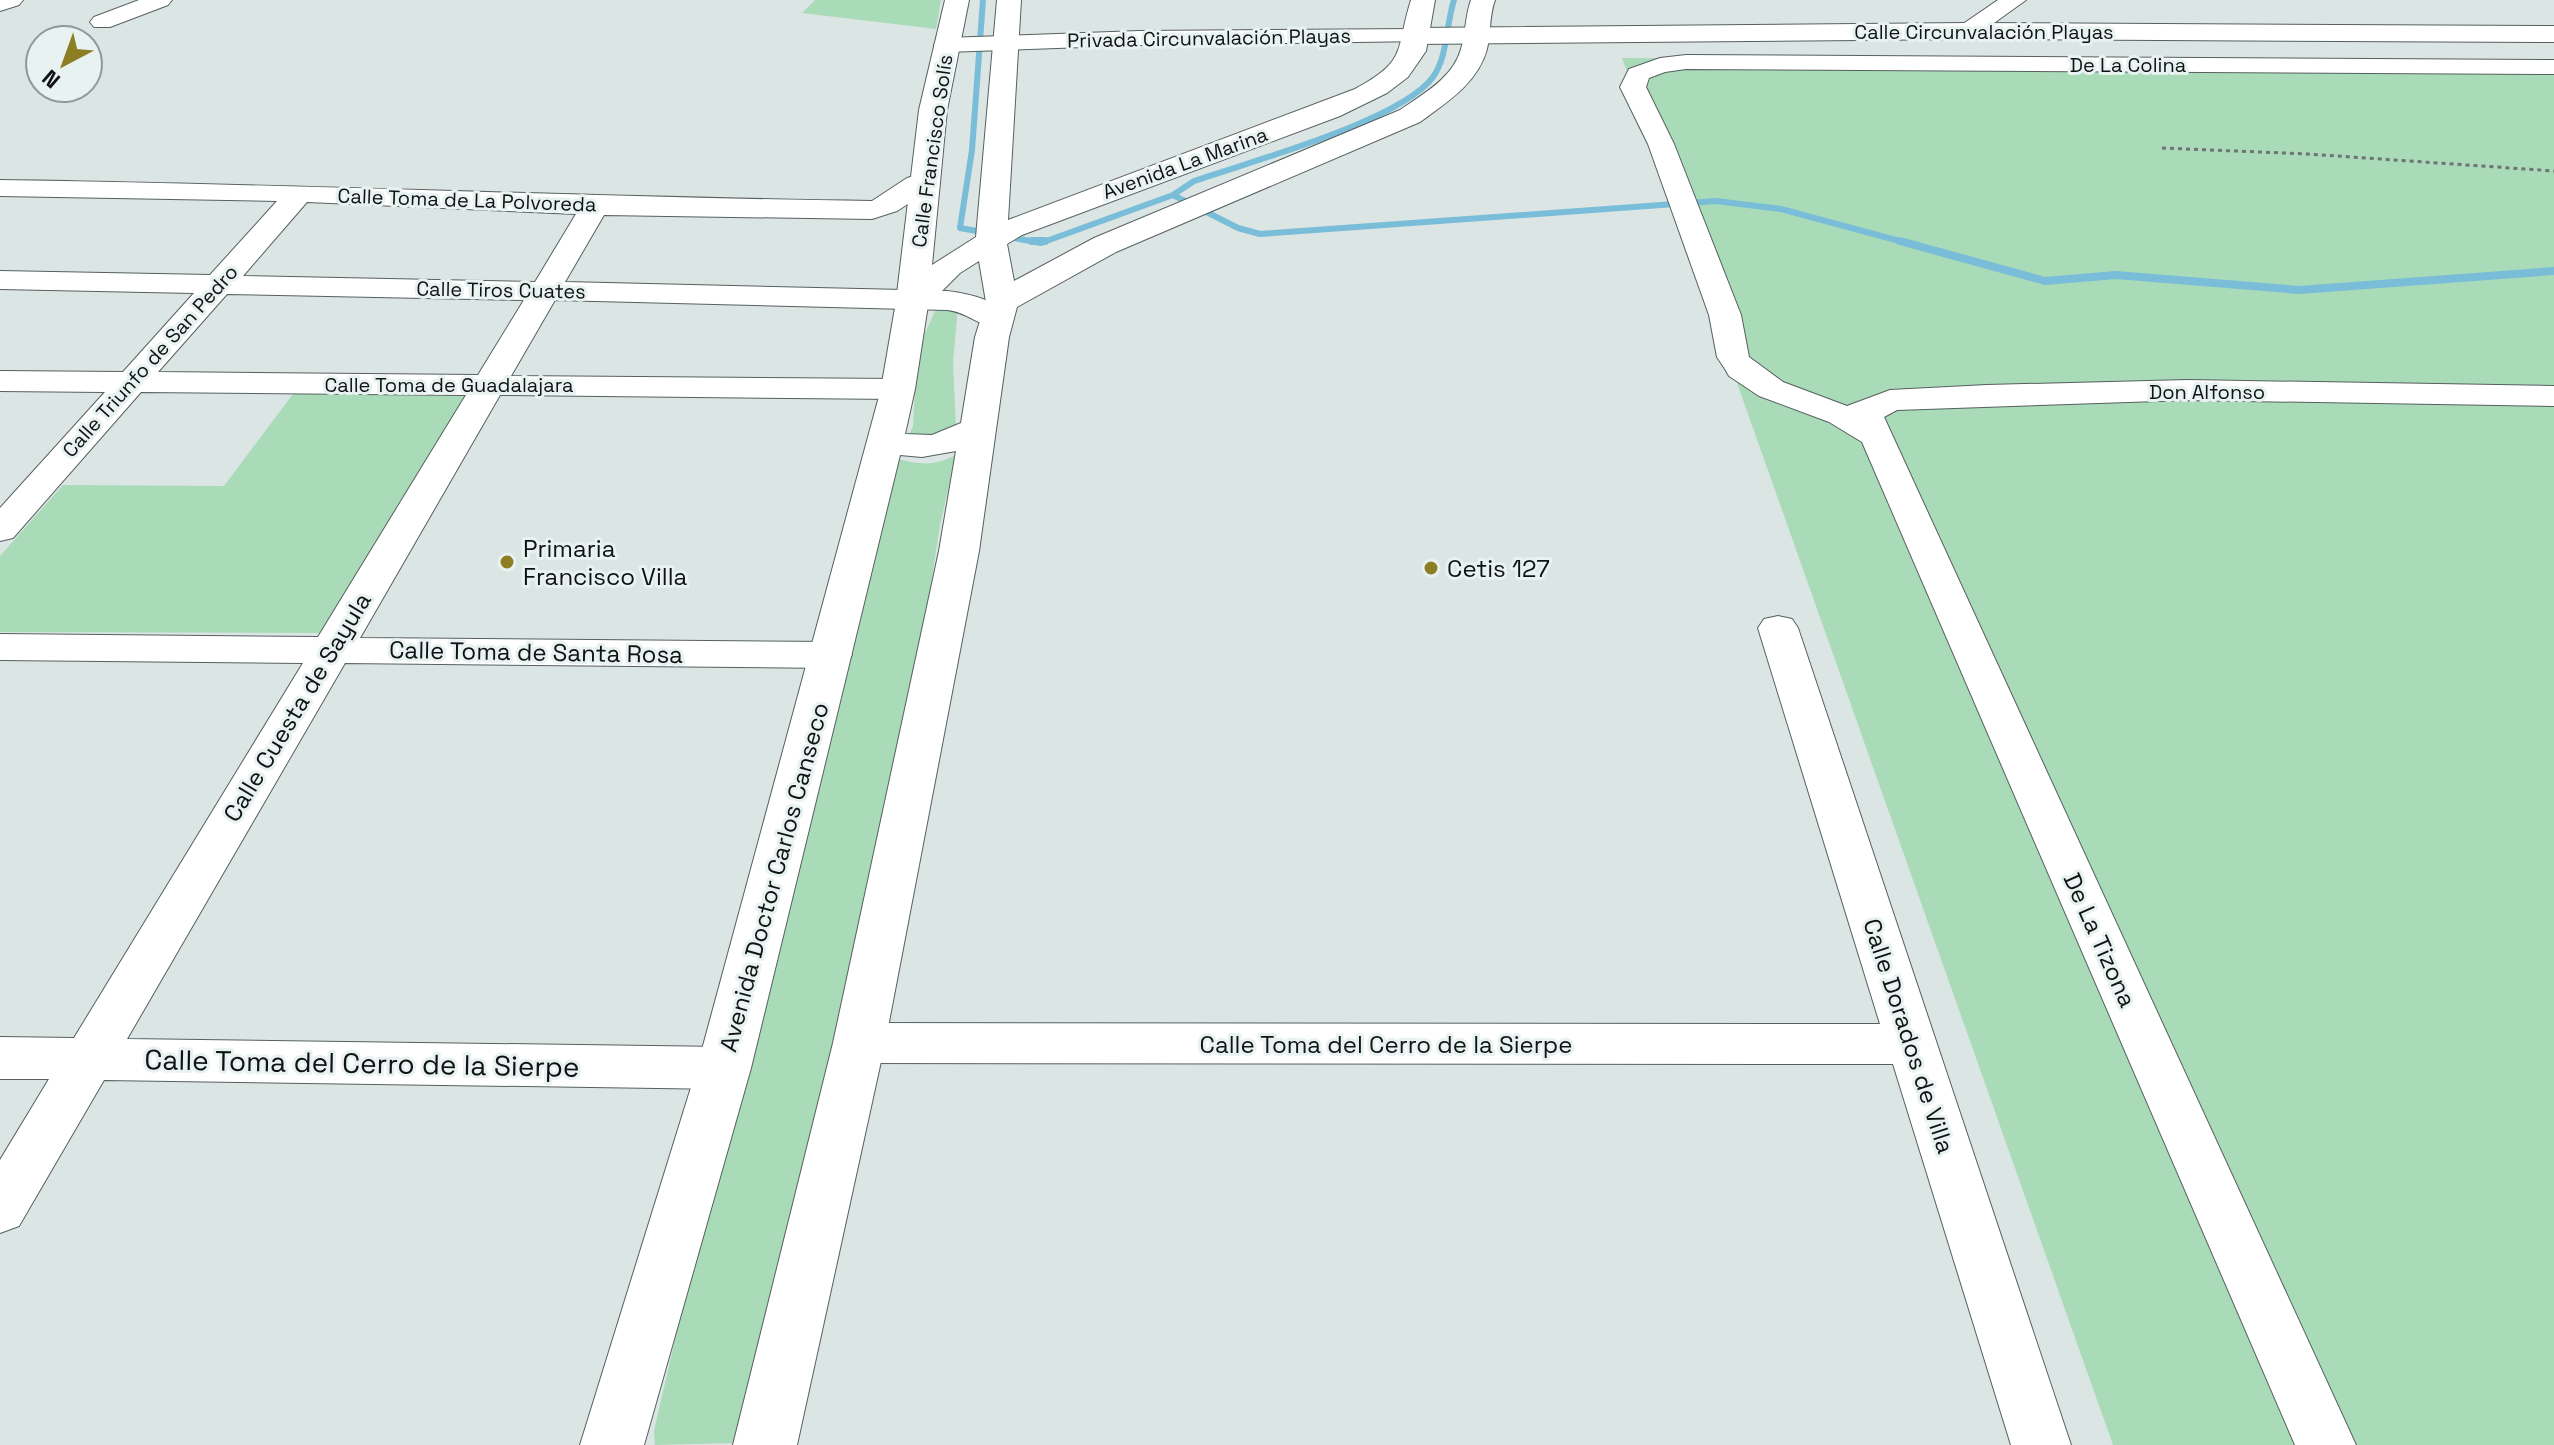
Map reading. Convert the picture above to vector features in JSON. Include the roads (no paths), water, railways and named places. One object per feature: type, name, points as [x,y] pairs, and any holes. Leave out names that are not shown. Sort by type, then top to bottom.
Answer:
[{"type":"main road","name":"Calle Francisco Solís","points":[[912,302],[922,200],[946,45],[957,0]]},
{"type":"main road","points":[[765,1445],[859,1043],[959,551],[999,311],[992,224],[1003,44],[1009,0]]},
{"type":"main road","name":"Avenida La Marina","points":[[912,302],[992,224],[1069,206],[1330,110],[1369,92],[1404,64],[1413,51],[1423,0]]},
{"type":"main road","name":"Avenida La Marina","points":[[999,311],[1057,269],[1105,245],[1410,116],[1449,87],[1466,66],[1474,53],[1483,0]]},
{"type":"main road","name":"Calle Circunvalación Playas","points":[[1415,36],[1968,31],[2554,34]]},
{"type":"main road","name":"Avenida Doctor Carlos Canseco","points":[[612,1445],[724,1068],[898,389],[912,302]]},
{"type":"main road","points":[[884,440],[918,448],[935,447],[978,428]]},
{"type":"street","points":[[0,4],[11,0]]},
{"type":"street","points":[[102,22],[160,0]]},
{"type":"street","points":[[1968,31],[2014,0]]},
{"type":"street","name":"Privada Circunvalación Playas","points":[[946,45],[1139,38],[1415,36]]},
{"type":"street","name":"De La Colina","points":[[1863,423],[1781,393],[1756,380],[1733,357],[1732,342],[1642,100],[1651,77],[1673,68],[1702,63],[2554,67]]},
{"type":"street","name":"Calle Toma de La Polvoreda","points":[[0,188],[300,193],[595,206],[872,210],[894,204],[913,185],[922,200]]},
{"type":"street","name":"Calle Triunfo de San Pedro","points":[[0,530],[300,193]]},
{"type":"street","name":"Calle Cuesta de Sayula","points":[[0,1209],[595,206]]},
{"type":"street","name":"Calle Tiros Cuates","points":[[0,280],[963,301],[999,311]]},
{"type":"street","name":"Calle Toma de Guadalajara","points":[[0,381],[898,389]]},
{"type":"street","name":"Don Alfonso","points":[[1863,423],[1890,400],[2003,394],[2188,390],[2554,396]]},
{"type":"street","name":"De La Tizona","points":[[1863,423],[2326,1445]]},
{"type":"street","name":"Calle Dorados de Villa","points":[[1778,628],[2041,1445]]},
{"type":"street","name":"Calle Toma de Santa Rosa","points":[[0,647],[832,655]]},
{"type":"street","name":"Calle Toma del Cerro de la Sierpe","points":[[859,1043],[1912,1044]]},
{"type":"street","name":"Calle Toma del Cerro de la Sierpe","points":[[0,1058],[724,1068]]},
{"type":"waterway","points":[[983,0],[972,150],[960,228],[988,233]]},
{"type":"waterway","points":[[1173,195],[1194,181],[1358,124],[1416,93],[1438,69],[1454,0]]},
{"type":"waterway","points":[[1003,236],[1041,243],[1173,195]]},
{"type":"waterway","points":[[1173,195],[1238,228],[1260,234],[1716,201],[1781,209],[1907,243]]},
{"type":"waterway","points":[[1032,241],[1045,241]]},
{"type":"waterway","points":[[1900,241],[2045,281],[2116,275],[2299,290],[2554,271]]},
{"type":"place","name":"Primaria Francisco Villa","points":[[507,562]]},
{"type":"place","name":"Cetis 127","points":[[1431,568]]}]
